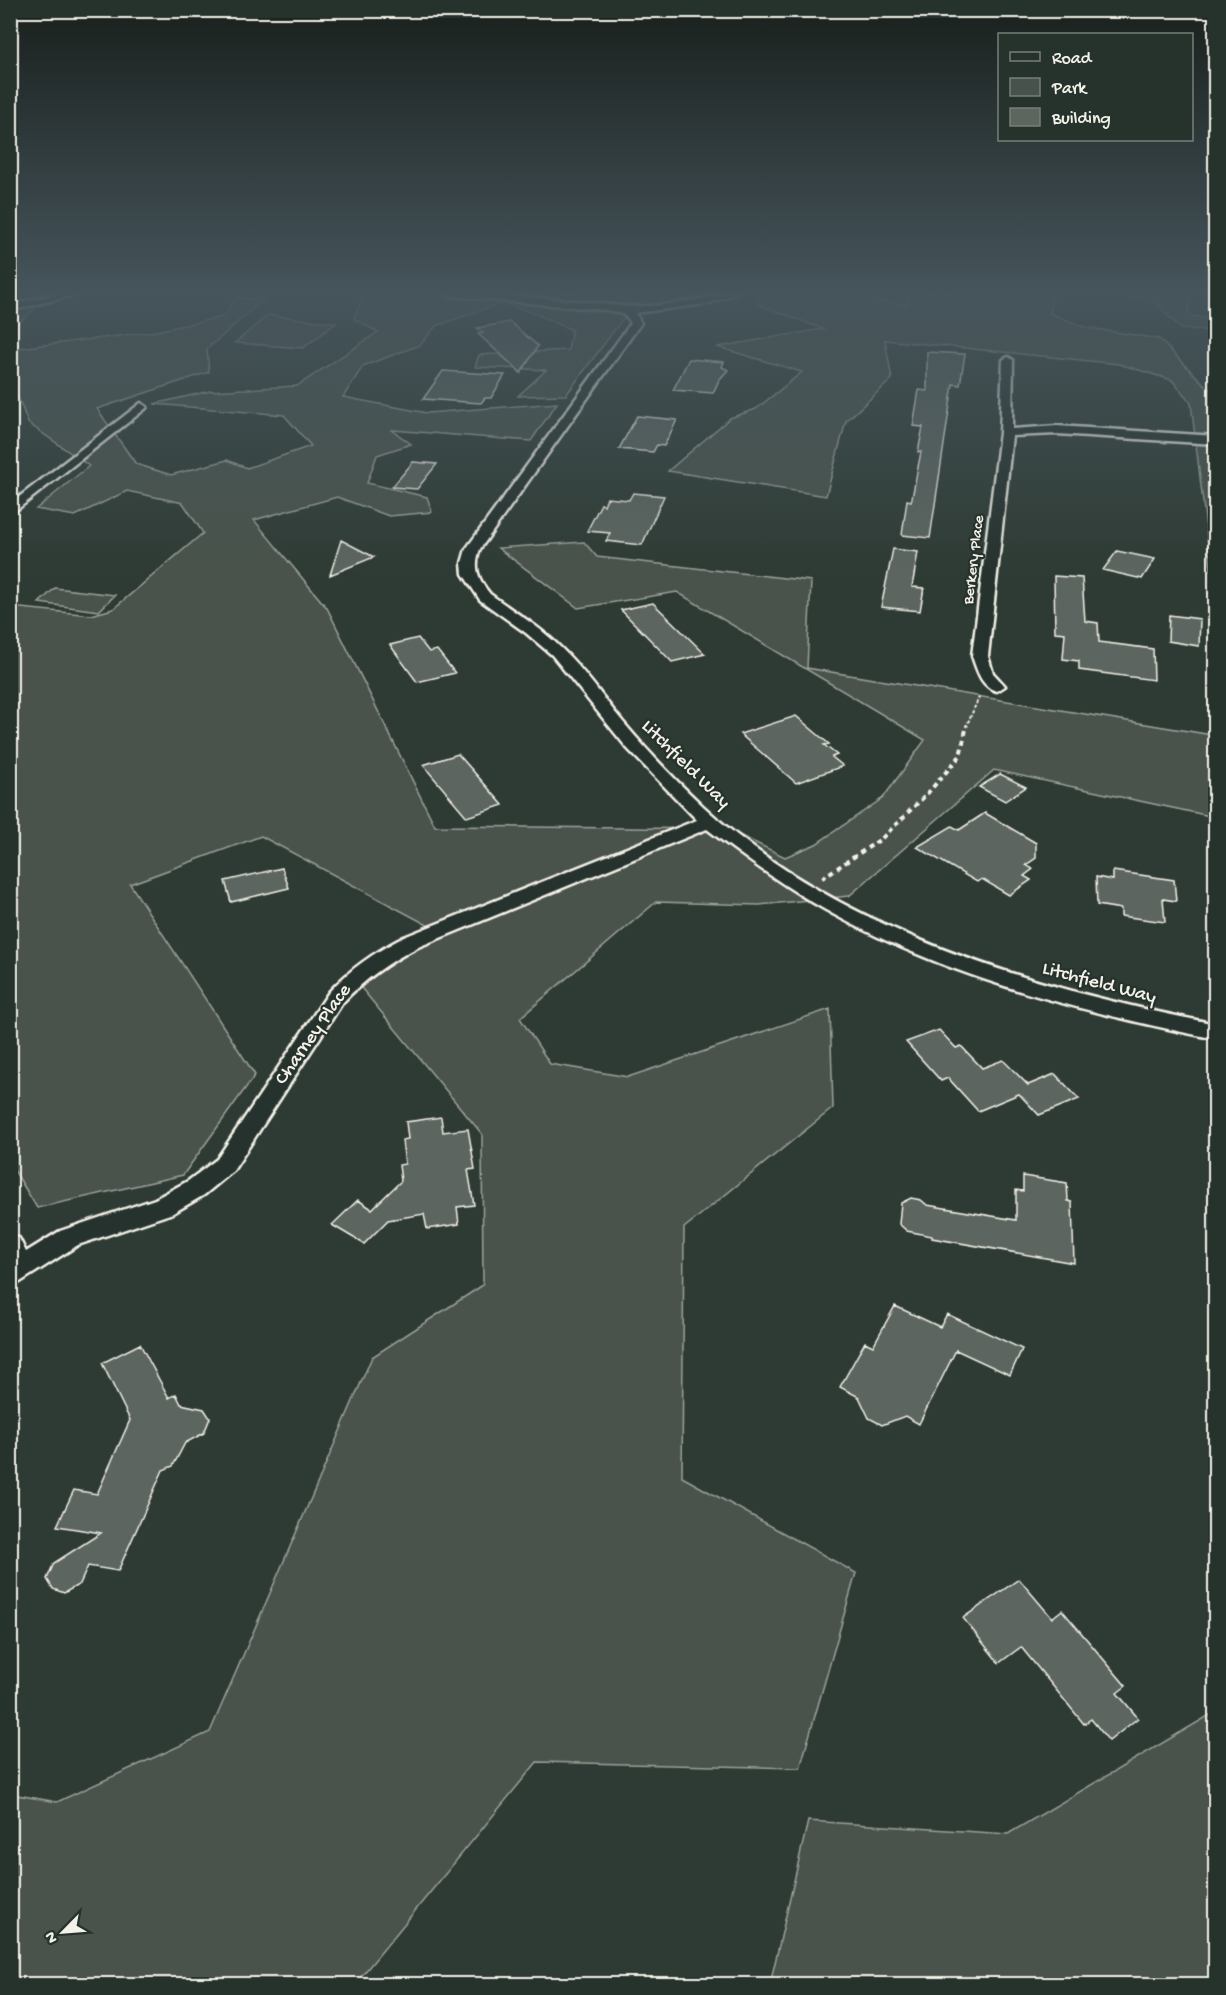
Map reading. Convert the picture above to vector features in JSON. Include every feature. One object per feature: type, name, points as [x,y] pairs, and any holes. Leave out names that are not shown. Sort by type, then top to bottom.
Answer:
[{"type":"street","name":"Litchfield Way","points":[[590,386],[473,549],[469,558],[469,576],[485,597],[558,653],[623,733],[710,821],[756,856],[806,888],[891,933],[953,960],[1021,984],[1093,1006],[1215,1032]]},
{"type":"street","name":"Berkery Place","points":[[986,675],[980,656],[1006,433],[1007,386]]},
{"type":"street","points":[[10,511],[141,407]]},
{"type":"street","points":[[1006,433],[1040,429],[1215,440]]},
{"type":"street","points":[[10,491],[33,493]]},
{"type":"street","points":[[986,675],[997,686]]},
{"type":"street","name":"Charney Place","points":[[14,1262],[69,1238],[164,1206],[196,1188],[225,1165],[336,997],[357,975],[382,957],[411,942],[710,821]]},
{"type":"path","points":[[806,888],[881,839],[926,795],[955,762],[960,756],[965,730],[986,675]]},
{"type":"green space","points":[[14,386],[166,386],[97,409],[136,464],[171,475],[227,460],[247,468],[311,446],[284,415],[154,404],[210,391],[295,386],[350,386],[343,397],[427,413],[557,403],[531,441],[392,430],[411,444],[377,455],[367,483],[427,497],[432,512],[389,516],[337,497],[254,520],[327,608],[435,826],[727,829],[785,857],[816,844],[883,798],[925,740],[677,592],[578,608],[498,548],[584,542],[597,557],[811,581],[807,668],[1212,735],[1216,754],[1215,817],[994,770],[849,896],[759,905],[656,902],[520,1018],[550,1064],[628,1077],[830,1009],[833,1108],[684,1228],[682,1477],[856,1573],[800,1768],[537,1762],[355,1984],[11,1984],[11,1794],[57,1802],[210,1732],[372,1357],[483,1285],[482,1134],[353,978],[437,930],[261,836],[130,884],[255,1075],[183,1175],[37,1208],[11,1165],[11,607],[91,615],[113,609],[203,533],[183,503],[127,491],[75,516],[36,509],[89,466],[28,423]]},
{"type":"green space","points":[[529,386],[573,386],[566,395],[518,396]]},
{"type":"green space","points":[[784,386],[884,386],[846,421],[826,496],[668,471],[730,418],[756,409]]},
{"type":"green space","points":[[1177,386],[1206,386],[1215,395],[1215,602],[1191,403]]},
{"type":"green space","points":[[55,588],[115,595],[99,611],[39,603]]},
{"type":"green space","points":[[1215,1712],[1215,1984],[770,1984],[808,1821],[1008,1834]]},
{"type":"building","points":[[432,386],[498,386],[491,398],[485,398],[481,403],[423,399]]},
{"type":"building","points":[[675,386],[716,386],[713,393],[673,390]]},
{"type":"building","points":[[927,386],[953,386],[930,538],[902,535],[907,500],[911,501],[912,498],[921,452],[918,452],[923,427],[913,426],[919,390],[927,391]]},
{"type":"building","points":[[637,416],[677,420],[664,446],[657,445],[653,452],[619,449]]},
{"type":"building","points":[[413,462],[437,464],[417,489],[392,487]]},
{"type":"building","points":[[633,493],[664,496],[642,545],[606,541],[610,533],[587,531],[601,504],[604,505],[607,498],[629,500]]},
{"type":"building","points":[[341,540],[374,557],[330,575]]},
{"type":"building","points":[[893,549],[918,552],[912,587],[924,588],[920,611],[881,607]]},
{"type":"building","points":[[1117,551],[1155,559],[1142,579],[1103,570]]},
{"type":"building","points":[[1054,576],[1082,578],[1085,621],[1098,623],[1099,642],[1153,649],[1154,680],[1079,670],[1079,661],[1063,659],[1065,633],[1055,632]]},
{"type":"building","points":[[653,603],[705,654],[672,662],[621,610]]},
{"type":"building","points":[[1169,615],[1200,619],[1199,646],[1168,641]]},
{"type":"building","points":[[418,638],[429,652],[437,650],[455,673],[417,682],[390,645]]},
{"type":"building","points":[[796,716],[829,744],[824,745],[837,755],[832,757],[843,766],[796,783],[740,734]]},
{"type":"building","points":[[458,754],[503,805],[467,817],[423,765]]},
{"type":"building","points":[[1000,774],[1026,787],[1005,801],[979,787]]},
{"type":"building","points":[[985,813],[1036,843],[1036,858],[1026,865],[1033,869],[1024,876],[1031,880],[1009,895],[982,879],[977,882],[917,847],[952,826],[959,830]]},
{"type":"building","points":[[282,868],[289,888],[231,902],[225,881]]},
{"type":"building","points":[[1113,871],[1174,880],[1176,901],[1163,899],[1165,922],[1121,916],[1121,909],[1097,905],[1096,877],[1113,880]]},
{"type":"building","points":[[939,1030],[956,1048],[961,1046],[982,1068],[1003,1060],[1028,1085],[1055,1074],[1079,1099],[1039,1115],[1019,1094],[978,1111],[948,1078],[941,1081],[906,1042]]},
{"type":"building","points":[[441,1117],[443,1132],[468,1129],[475,1169],[468,1170],[474,1205],[457,1207],[459,1224],[427,1229],[424,1214],[388,1220],[364,1244],[332,1225],[358,1200],[372,1209],[401,1181],[399,1165],[405,1164],[402,1140],[408,1139],[406,1122]]},
{"type":"building","points":[[1023,1176],[1067,1183],[1068,1201],[1072,1202],[1074,1263],[932,1238],[932,1236],[907,1231],[899,1224],[901,1203],[911,1198],[921,1200],[927,1205],[1016,1220],[1016,1190],[1023,1191]]},
{"type":"building","points":[[895,1306],[940,1327],[947,1314],[1022,1349],[1010,1375],[956,1350],[919,1424],[905,1416],[882,1425],[869,1418],[859,1397],[840,1387],[865,1342],[873,1346]]},
{"type":"building","points":[[140,1344],[169,1398],[176,1394],[181,1404],[204,1409],[210,1418],[204,1433],[185,1443],[173,1466],[163,1470],[118,1571],[88,1566],[80,1584],[64,1593],[53,1589],[47,1579],[54,1563],[101,1533],[57,1526],[74,1490],[97,1494],[130,1420],[102,1363]]},
{"type":"building","points":[[1019,1579],[1052,1618],[1062,1610],[1126,1686],[1117,1693],[1138,1718],[1109,1741],[1091,1719],[1084,1724],[1021,1647],[999,1663],[963,1618]]}]
